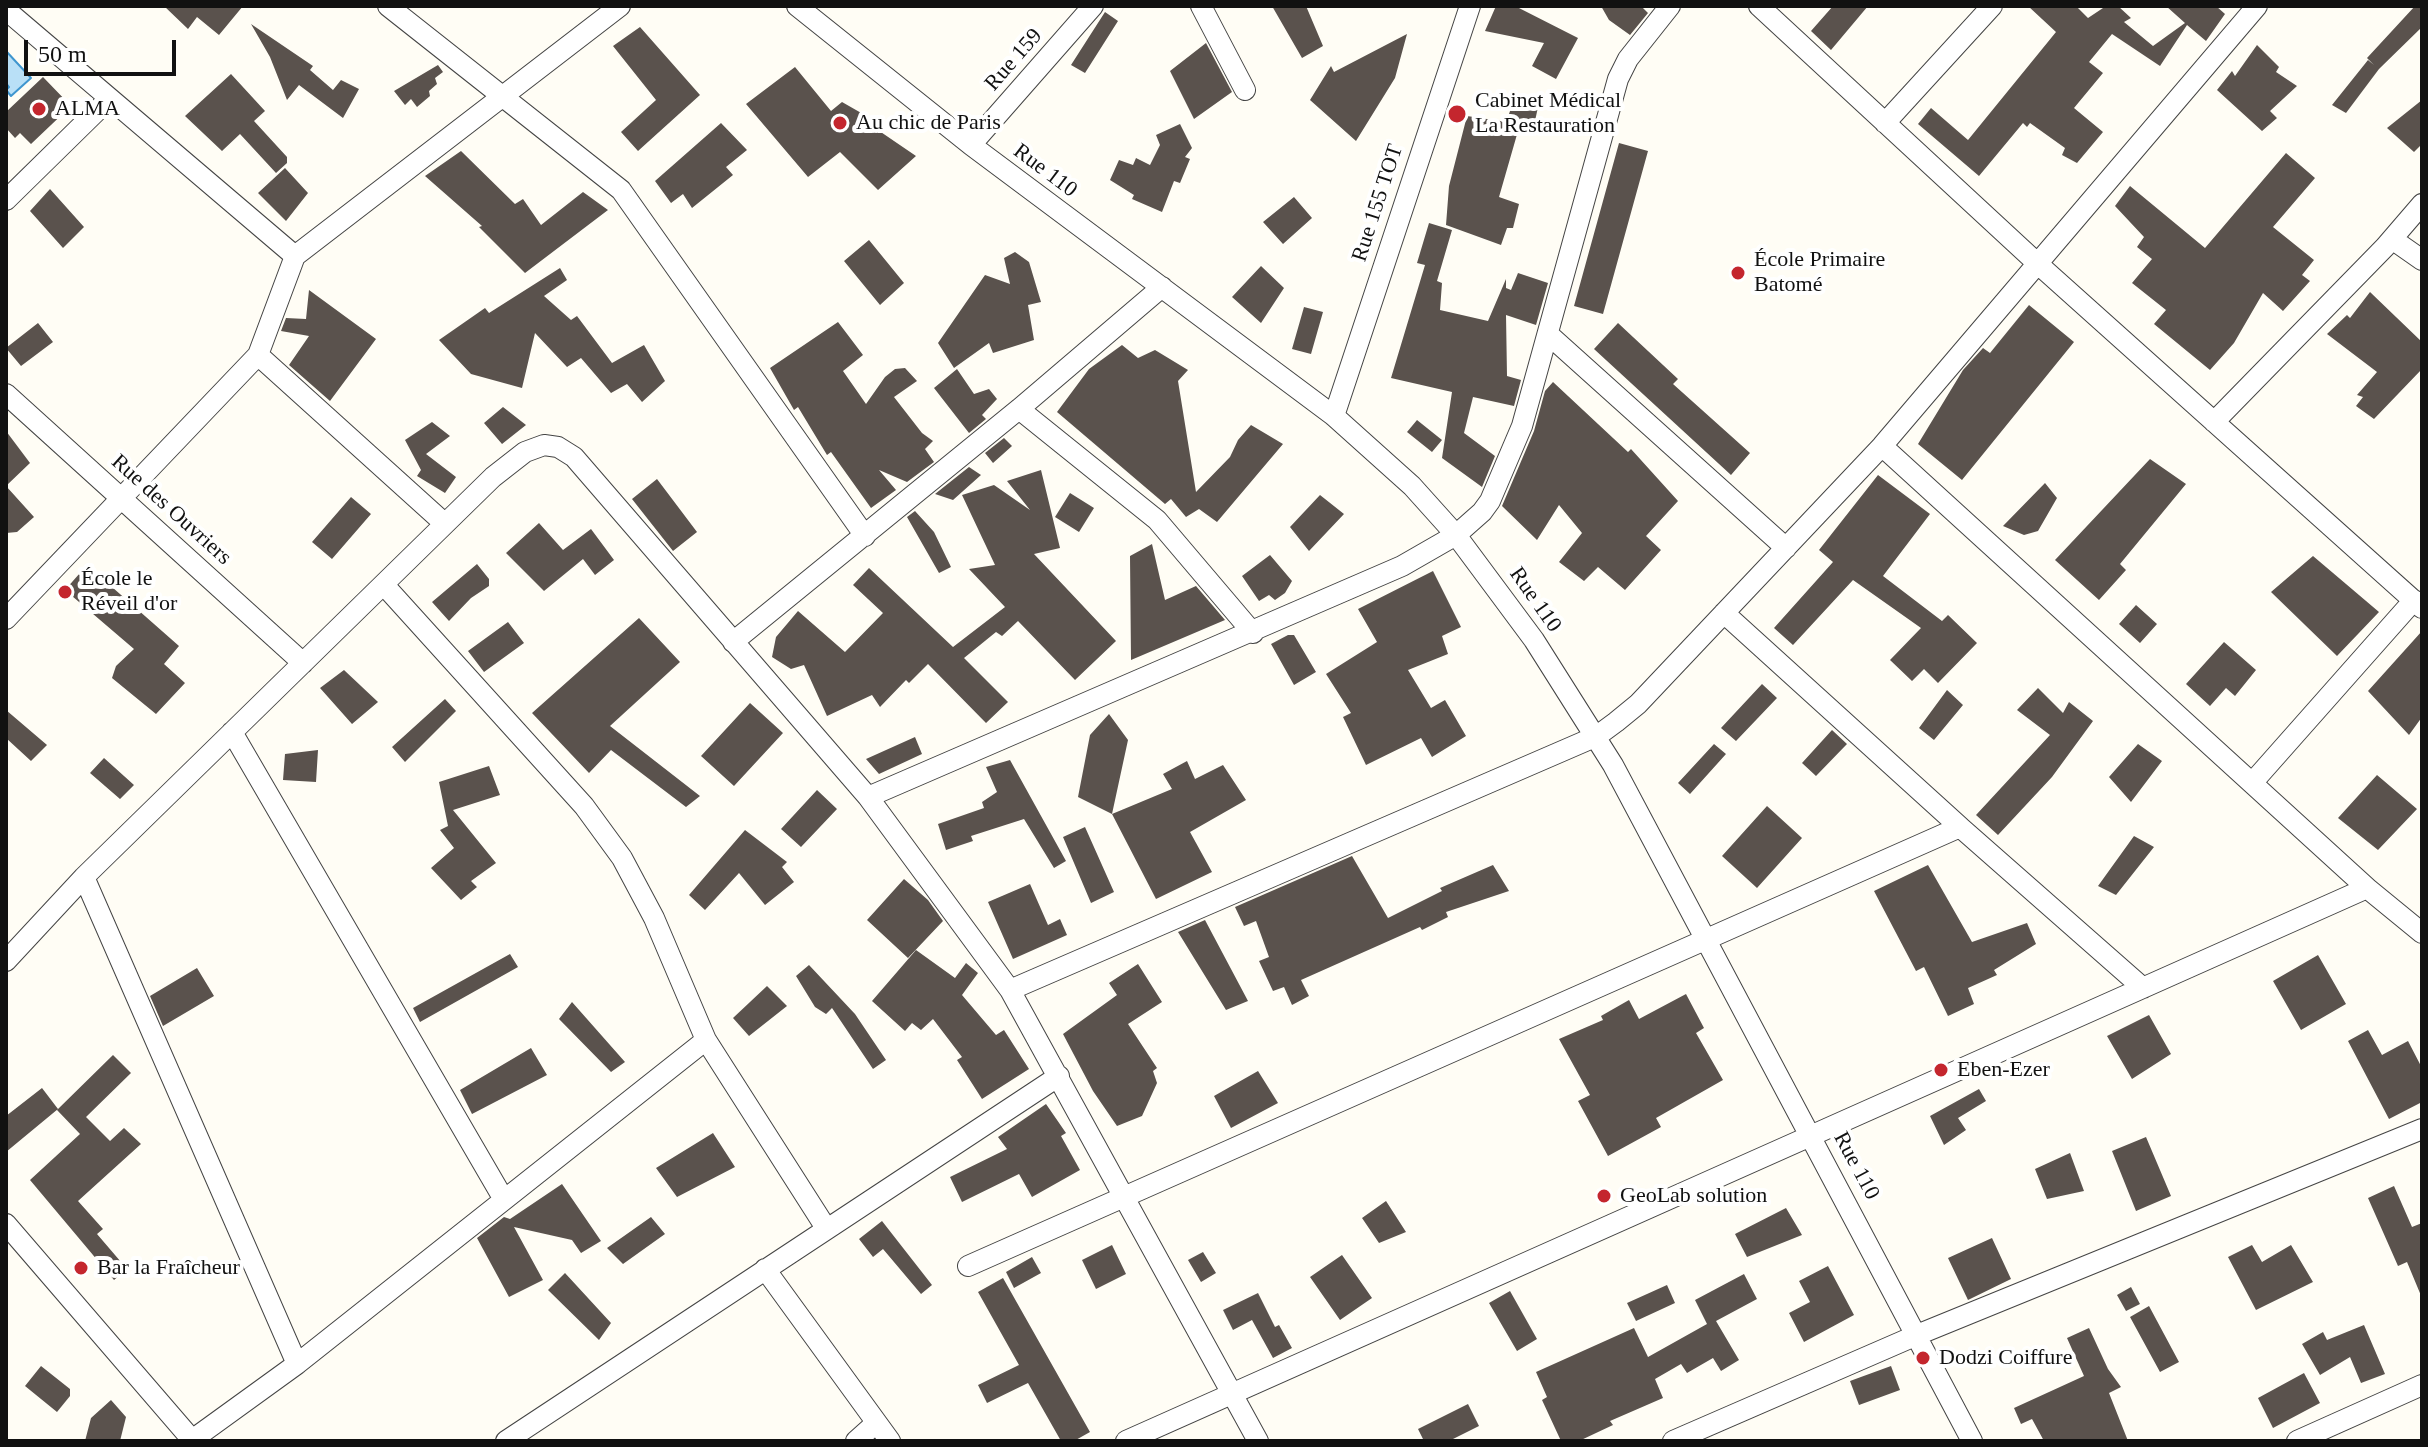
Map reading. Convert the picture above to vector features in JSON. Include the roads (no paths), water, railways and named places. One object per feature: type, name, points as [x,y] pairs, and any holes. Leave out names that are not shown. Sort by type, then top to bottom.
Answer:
[{"type":"street","points":[[388,6],[606,177],[633,203],[865,536]]},
{"type":"street","points":[[8,612],[258,355],[295,256],[620,6]]},
{"type":"street","name":"Rue 110","points":[[797,6],[971,145],[1334,416],[1412,486],[1456,535],[1534,640],[1597,736],[1813,1135],[1972,1441]]},
{"type":"street","name":"Rue 159","points":[[971,145],[1093,6]]},
{"type":"street","points":[[1201,6],[1245,90]]},
{"type":"street","name":"Rue 155 TOT","points":[[1334,416],[1470,6]]},
{"type":"street","points":[[868,797],[1253,633],[1402,566],[1456,535],[1490,501],[1522,426],[1618,79],[1628,59],[1670,6]]},
{"type":"street","points":[[1759,6],[2038,264],[2418,604],[2252,783]]},
{"type":"street","points":[[1885,123],[1992,6]]},
{"type":"street","points":[[1010,990],[1597,736],[1638,704],[1882,446],[2257,6]]},
{"type":"street","points":[[6,10],[295,256]]},
{"type":"street","points":[[6,200],[109,99]]},
{"type":"street","points":[[2214,422],[2392,239],[2422,204]]},
{"type":"street","points":[[2392,239],[2422,260]]},
{"type":"street","points":[[733,642],[1019,409],[1162,287]]},
{"type":"street","points":[[1549,335],[1786,548]]},
{"type":"street","points":[[258,355],[444,523]]},
{"type":"street","name":"Rue des Ouvriers","points":[[6,394],[303,663]]},
{"type":"street","points":[[1019,409],[1157,520],[1253,633]]},
{"type":"street","points":[[6,961],[84,877],[444,523],[525,452],[544,445],[558,447],[574,457],[868,797],[1010,990],[1258,1441]]},
{"type":"street","points":[[1882,446],[2367,888],[2422,933]]},
{"type":"street","points":[[384,585],[574,796],[622,858],[654,918],[706,1040],[826,1228]]},
{"type":"street","points":[[1724,613],[2143,988]]},
{"type":"street","points":[[232,732],[503,1198]]},
{"type":"street","points":[[968,1266],[1960,827]]},
{"type":"street","points":[[84,877],[297,1364]]},
{"type":"street","points":[[1126,1441],[2367,888]]},
{"type":"street","points":[[6,1224],[192,1440],[297,1364],[706,1040]]},
{"type":"street","points":[[509,1440],[1059,1076]]},
{"type":"street","points":[[1673,1441],[1917,1335],[2422,1129]]},
{"type":"street","points":[[765,1269],[890,1441]]},
{"type":"street","points":[[2297,1441],[2422,1385]]},
{"type":"street","points":[[856,1441],[875,1424]]},
{"type":"water","points":[[6,51],[31,78],[11,96],[6,90],[9,87],[6,83]]},
{"type":"place","name":"ALMA","points":[[39,109]]},
{"type":"place","name":"Cabinet Médical La Restauration","points":[[1457,114]]},
{"type":"place","name":"Au chic de Paris","points":[[840,123]]},
{"type":"place","name":"École Primaire Batomé","points":[[1738,273]]},
{"type":"place","name":"École le Réveil d'or","points":[[65,592]]},
{"type":"place","name":"Eben-Ezer","points":[[1941,1070]]},
{"type":"place","name":"GeoLab solution","points":[[1604,1196]]},
{"type":"place","name":"Bar la Fraîcheur","points":[[81,1268]]},
{"type":"place","name":"Dodzi Coiffure","points":[[1923,1358]]}]
